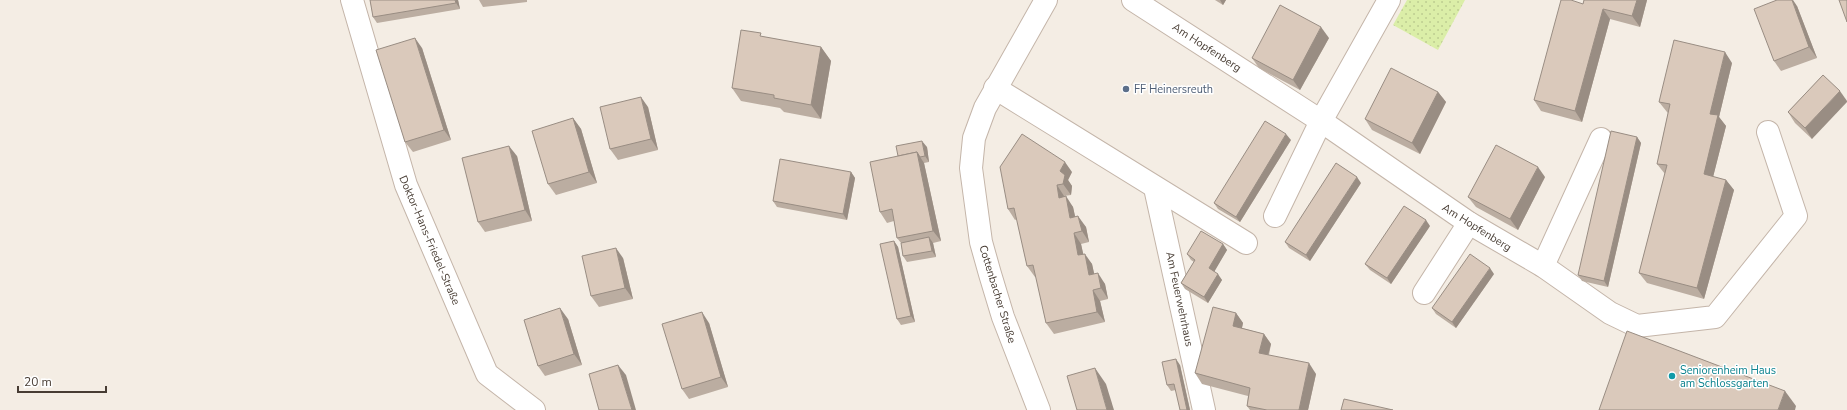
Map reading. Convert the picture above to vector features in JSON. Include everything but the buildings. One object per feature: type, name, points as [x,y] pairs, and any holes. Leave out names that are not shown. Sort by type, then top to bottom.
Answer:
[{"type":"street","name":"Doktor-Hans-Friedel-Straße","points":[[352,0],[406,185],[487,374],[534,410]]},
{"type":"street","name":"Cottenbacher Straße","points":[[1039,410],[1003,317],[990,274],[982,242],[972,188],[971,168],[974,138],[979,121],[995,88],[1046,0]]},
{"type":"street","name":"Am Hopfenberg","points":[[1133,0],[1321,121],[1469,224],[1543,266],[1610,313],[1637,326],[1715,317],[1796,216],[1768,132]]},
{"type":"street","points":[[1275,216],[1321,121],[1389,0]]},
{"type":"street","points":[[995,88],[1246,243]]},
{"type":"street","points":[[1543,266],[1601,139]]},
{"type":"street","name":"Am Feuerwehrhaus","points":[[1155,188],[1204,410]]},
{"type":"street","points":[[1424,293],[1469,224]]},
{"type":"green space","points":[[1407,0],[1465,0],[1438,50],[1393,25]]},
{"type":"place","name":"FF Heinersreuth","points":[[1126,89]]},
{"type":"place","name":"Seniorenheim Haus am Schlossgarten","points":[[1672,376]]}]
